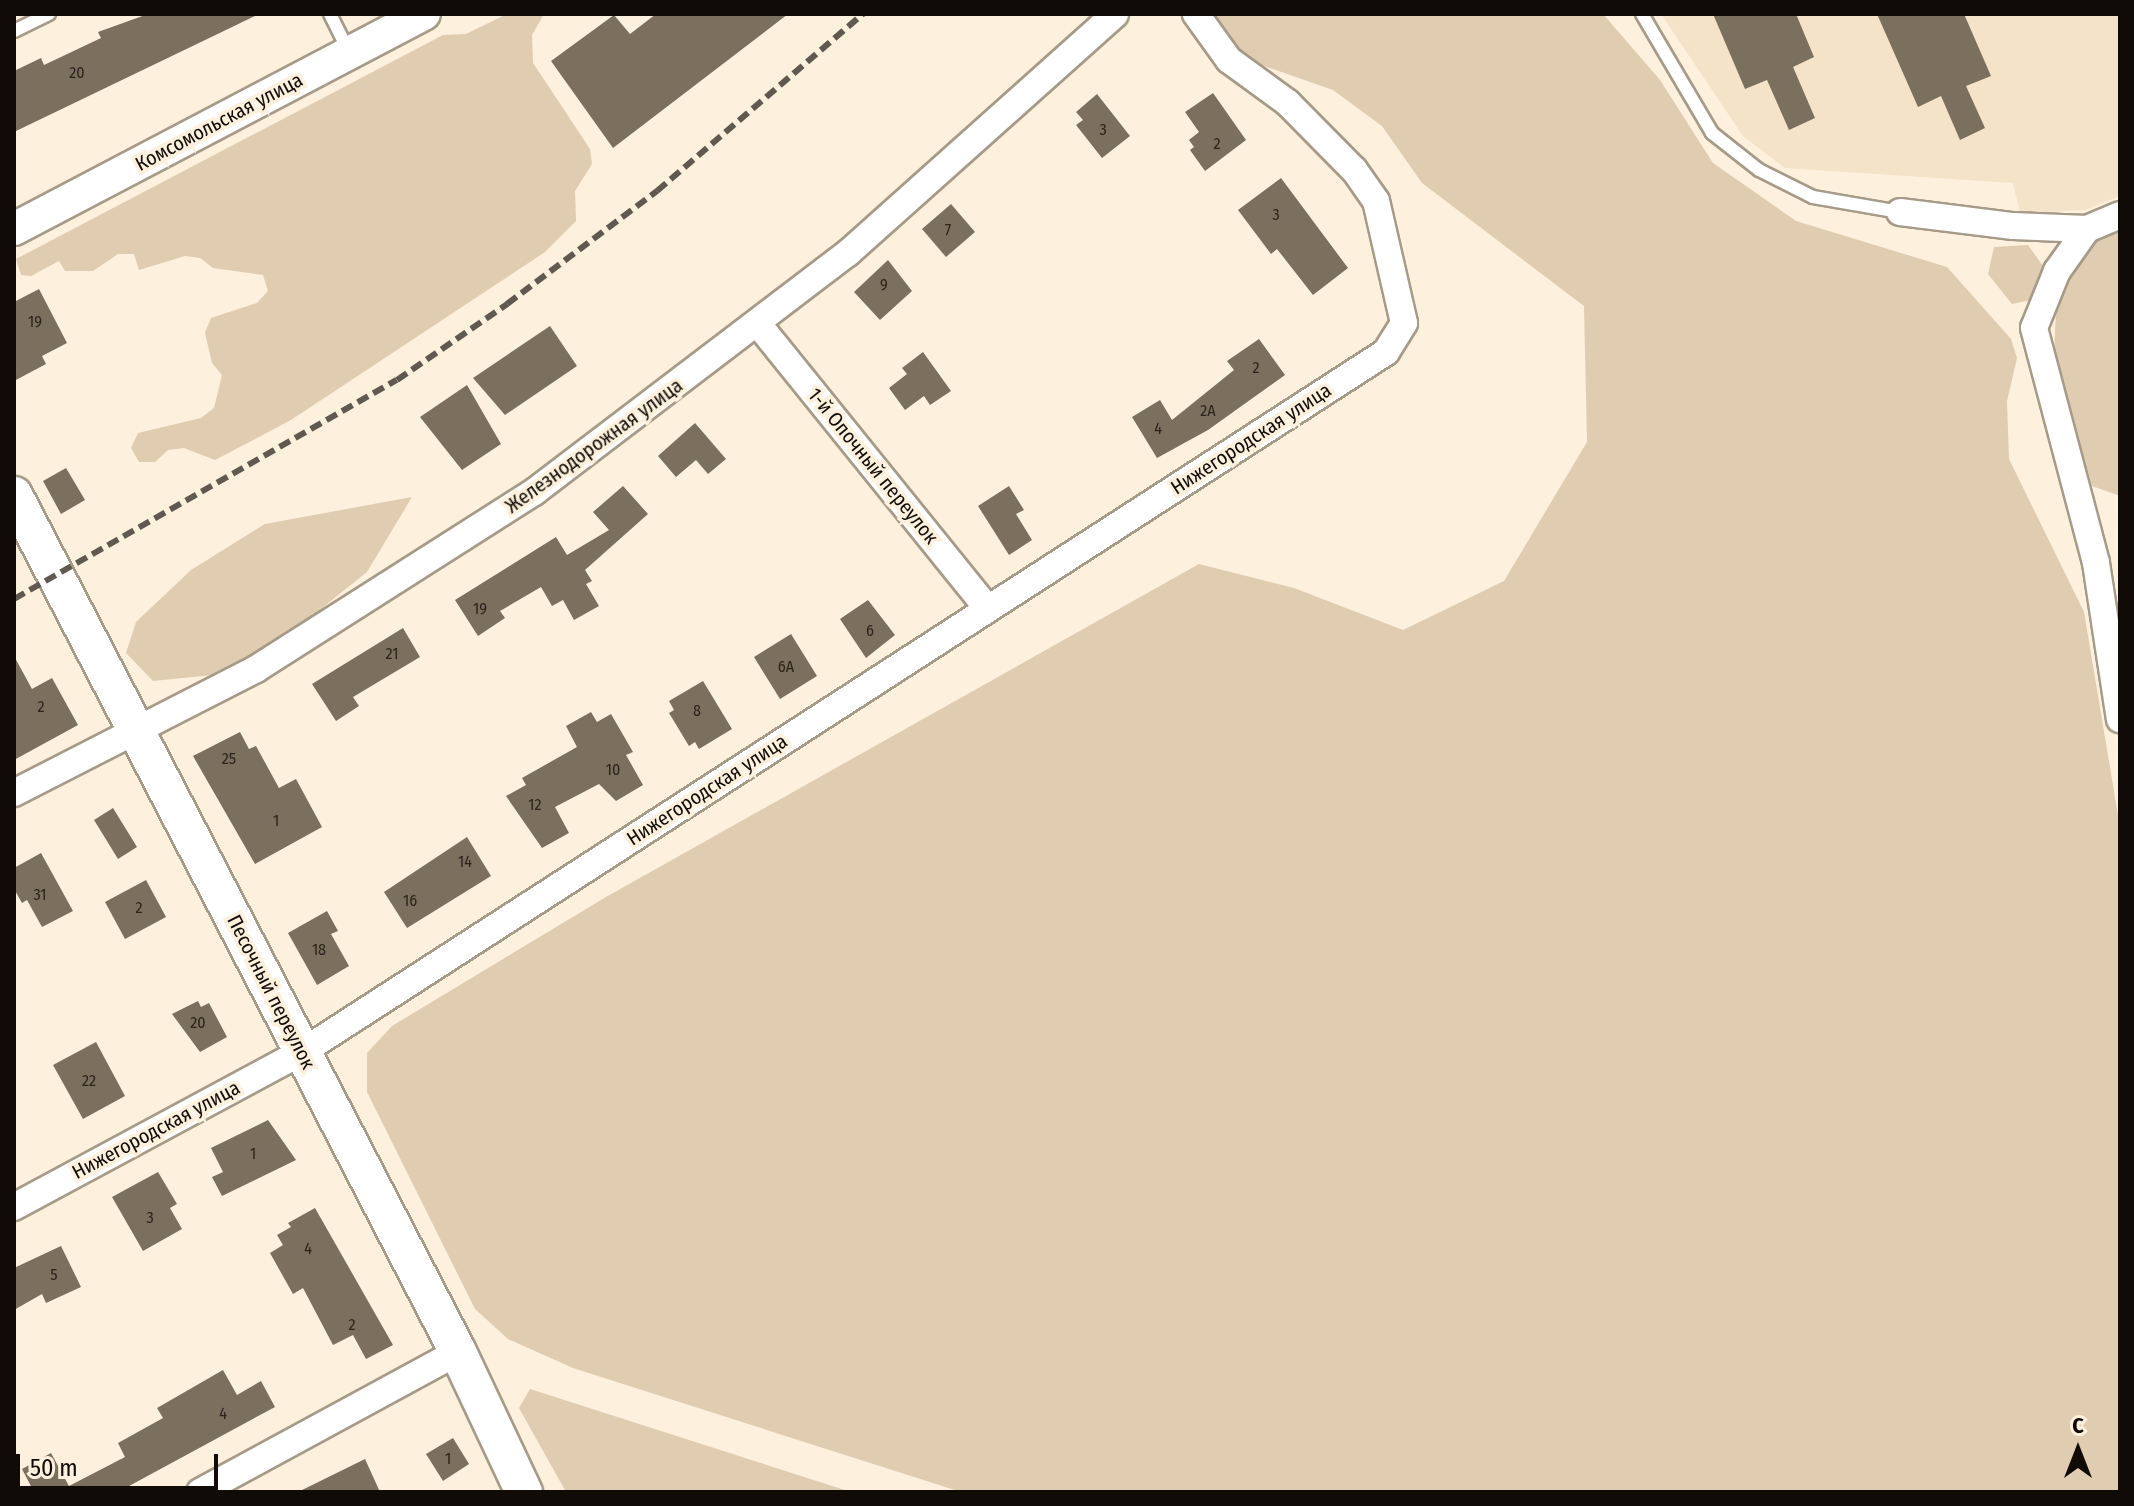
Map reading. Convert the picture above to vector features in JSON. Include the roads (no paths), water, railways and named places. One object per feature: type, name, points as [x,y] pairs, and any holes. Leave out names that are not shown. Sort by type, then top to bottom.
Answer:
[{"type":"main road","name":"Песочный переулок","points":[[14,495],[458,1352],[524,1492]]},
{"type":"street","name":"Комсомольская улица","points":[[14,229],[424,14]]},
{"type":"street","name":"Железнодорожная улица","points":[[14,793],[256,669],[394,585],[534,492],[758,324],[969,149],[1115,14]]},
{"type":"street","name":"Нижегородская улица","points":[[14,1207],[302,1052],[1386,352],[1404,323],[1376,201],[1354,170],[1288,103],[1229,60],[1196,14]]},
{"type":"street","points":[[1900,212],[2013,226],[2087,229],[2120,215]]},
{"type":"street","points":[[2087,229],[2057,271],[2034,328],[2096,563],[2120,719]]},
{"type":"street","name":"1-й Опочный переулок","points":[[758,324],[988,609]]},
{"type":"street","points":[[200,1492],[458,1352]]},
{"type":"lane","points":[[14,31],[49,14]]},
{"type":"lane","points":[[330,14],[350,53]]},
{"type":"lane","points":[[1642,14],[1712,133],[1759,170],[1813,197],[1900,212]]},
{"type":"railway","points":[[14,599],[397,380],[507,304],[657,191],[863,14]]}]
